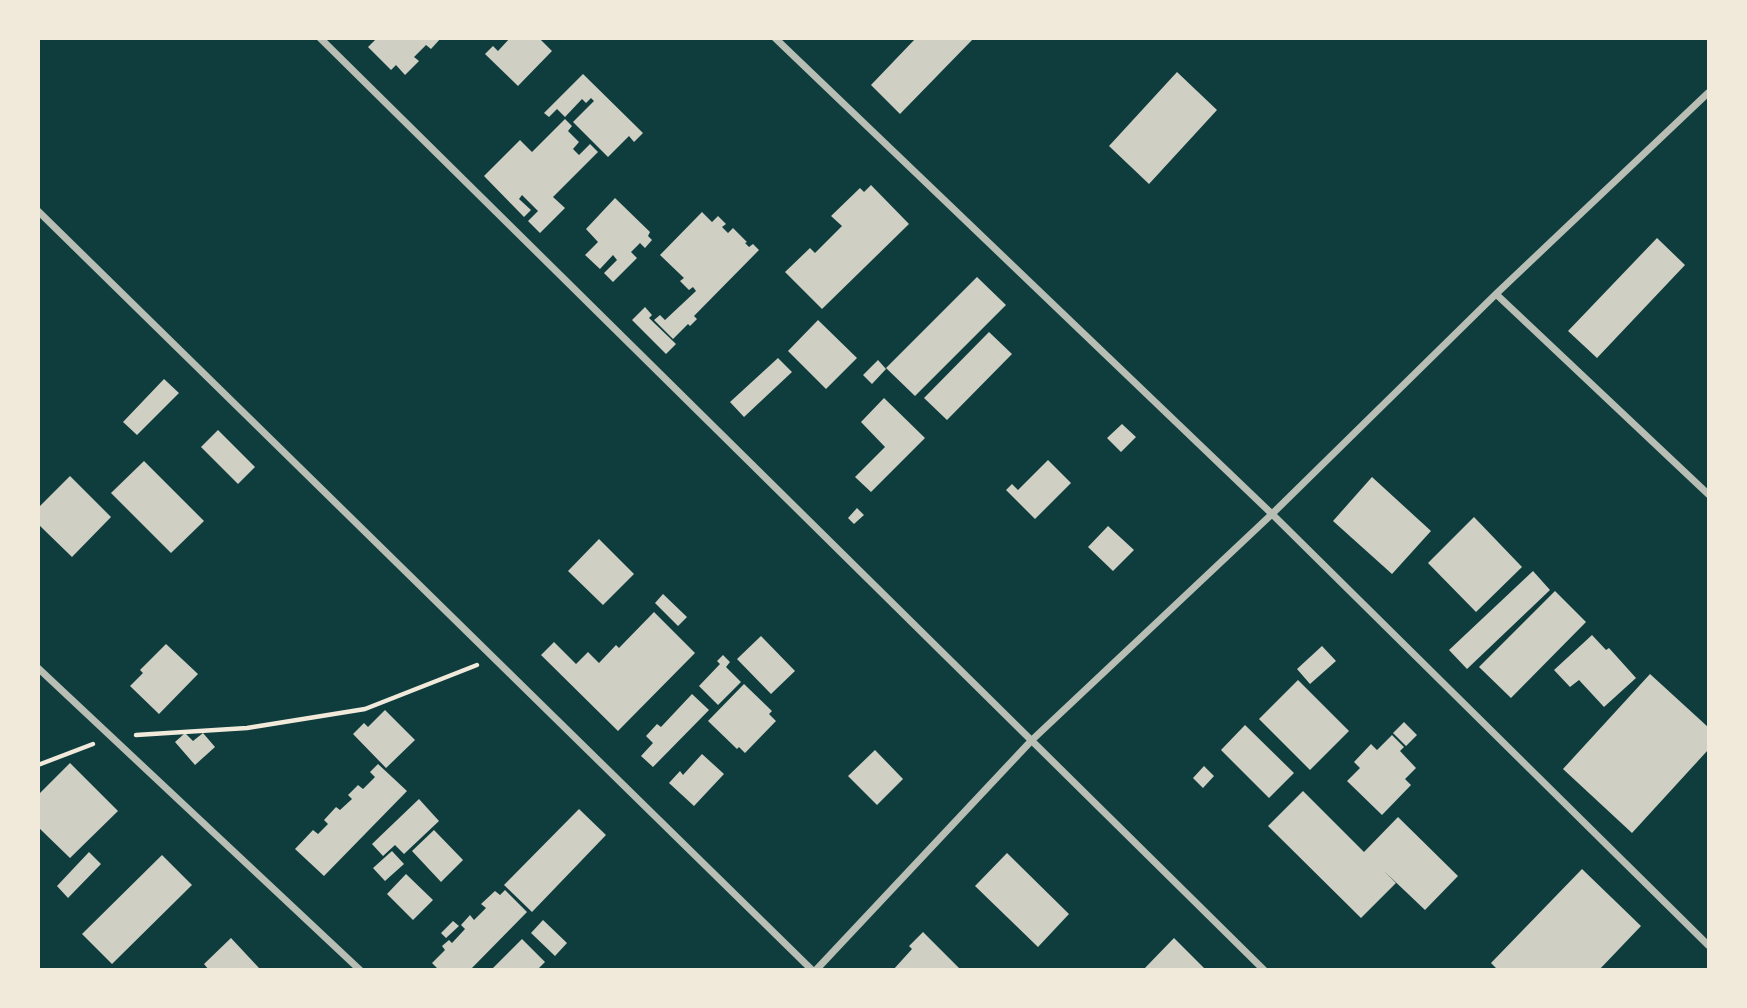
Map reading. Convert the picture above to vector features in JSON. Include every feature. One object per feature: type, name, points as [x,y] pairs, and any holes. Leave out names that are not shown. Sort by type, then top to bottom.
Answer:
[{"type":"street","points":[[320,38],[1264,970]]},
{"type":"street","points":[[775,38],[1272,514],[1709,946]]},
{"type":"street","points":[[38,211],[814,970],[1032,740],[1272,514],[1496,295],[1709,93]]},
{"type":"street","points":[[1496,295],[1709,494]]},
{"type":"street","points":[[38,668],[360,970]]},
{"type":"path","points":[[38,765],[111,737],[247,728],[365,709],[495,658]]},
{"type":"building","points":[[377,38],[441,38],[431,49],[426,45],[414,57],[419,61],[405,75],[396,65],[391,70],[368,47]]},
{"type":"building","points":[[510,38],[539,38],[552,51],[518,86],[485,54],[493,46],[498,51]]},
{"type":"building","points":[[916,38],[974,38],[900,114],[871,85]]},
{"type":"building","points":[[1177,72],[1217,110],[1149,184],[1109,146]]},
{"type":"building","points":[[583,74],[643,133],[634,142],[629,136],[608,157],[573,122],[594,101],[591,98],[586,103],[582,99],[565,117],[557,109],[549,117],[544,113]]},
{"type":"building","points":[[565,119],[572,126],[568,131],[579,142],[573,149],[579,155],[590,144],[598,152],[553,197],[565,208],[540,233],[528,221],[538,211],[522,195],[519,199],[531,210],[524,217],[484,176],[520,140],[532,152]]},
{"type":"building","points":[[871,185],[909,224],[822,309],[785,272],[810,248],[815,253],[842,226],[831,216],[860,188],[864,192]]},
{"type":"building","points":[[615,198],[650,232],[648,236],[652,240],[645,248],[640,243],[631,252],[637,258],[613,282],[604,273],[617,260],[613,255],[600,269],[585,255],[598,242],[586,229]]},
{"type":"building","points":[[702,212],[712,222],[718,216],[726,224],[722,227],[728,233],[733,228],[749,247],[753,244],[759,250],[694,316],[697,319],[673,339],[654,320],[660,315],[665,320],[696,291],[693,287],[689,290],[680,281],[684,278],[660,255]]},
{"type":"building","points":[[1657,238],[1685,265],[1597,358],[1568,331]]},
{"type":"building","points":[[977,277],[1006,305],[915,396],[886,368]]},
{"type":"building","points":[[645,307],[652,315],[649,318],[676,344],[666,354],[632,320]]},
{"type":"building","points":[[818,320],[857,358],[826,389],[788,351]]},
{"type":"building","points":[[989,332],[1012,354],[947,420],[924,398]]},
{"type":"building","points":[[778,358],[792,372],[744,417],[730,402]]},
{"type":"building","points":[[878,360],[886,369],[872,384],[863,375]]},
{"type":"building","points":[[164,379],[179,393],[137,435],[123,422]]},
{"type":"building","points":[[884,398],[925,438],[871,492],[855,477],[885,447],[861,422]]},
{"type":"building","points":[[1122,424],[1136,437],[1121,452],[1107,438]]},
{"type":"building","points":[[218,430],[255,467],[238,484],[201,447]]},
{"type":"building","points":[[1048,460],[1071,483],[1035,519],[1006,490],[1012,484],[1018,490]]},
{"type":"building","points":[[144,461],[204,521],[171,553],[111,493]]},
{"type":"building","points":[[70,476],[111,517],[72,557],[38,524],[38,508]]},
{"type":"building","points":[[1372,477],[1431,531],[1392,574],[1333,521]]},
{"type":"building","points":[[857,508],[864,515],[854,524],[848,518]]},
{"type":"building","points":[[1474,517],[1522,567],[1476,612],[1428,563]]},
{"type":"building","points":[[1108,526],[1134,550],[1113,571],[1088,547]]},
{"type":"building","points":[[599,539],[634,574],[603,605],[568,571]]},
{"type":"building","points":[[1533,571],[1550,590],[1467,669],[1449,650]]},
{"type":"building","points":[[1555,591],[1586,622],[1511,698],[1479,667]]},
{"type":"building","points":[[663,594],[687,617],[678,626],[655,603]]},
{"type":"building","points":[[654,612],[695,653],[618,731],[541,655],[554,642],[576,664],[588,652],[599,663],[616,645],[619,648]]},
{"type":"building","points":[[1592,635],[1606,650],[1609,648],[1636,678],[1604,707],[1579,680],[1570,687],[1554,670]]},
{"type":"building","points":[[761,636],[795,671],[771,694],[737,659]]},
{"type":"building","points":[[166,644],[198,674],[159,714],[130,686],[143,673],[140,670]]},
{"type":"building","points":[[1322,646],[1336,661],[1310,684],[1297,669]]},
{"type":"building","points":[[723,655],[730,662],[726,667],[741,682],[718,705],[699,686],[720,664],[717,661]]},
{"type":"building","points":[[1650,674],[1708,727],[1708,750],[1632,833],[1563,769]]},
{"type":"building","points":[[1298,680],[1349,731],[1310,770],[1259,719]]},
{"type":"building","points":[[744,684],[772,711],[769,714],[776,721],[745,753],[739,747],[737,749],[708,721]]},
{"type":"building","points":[[692,694],[709,710],[653,767],[641,756],[653,743],[646,736],[657,724],[661,727]]},
{"type":"building","points":[[385,710],[415,740],[386,768],[353,734],[364,723],[368,727]]},
{"type":"building","points":[[1404,722],[1417,735],[1406,746],[1393,733]]},
{"type":"building","points":[[1245,725],[1294,773],[1269,798],[1221,750]]},
{"type":"building","points":[[185,733],[193,741],[203,733],[215,747],[195,765],[175,742]]},
{"type":"building","points":[[1392,735],[1404,747],[1400,751],[1416,768],[1405,779],[1411,785],[1382,815],[1347,781],[1360,768],[1354,762],[1371,744],[1377,750]]},
{"type":"building","points":[[875,750],[903,779],[877,805],[848,776]]},
{"type":"building","points":[[702,754],[724,774],[694,806],[669,783],[680,771],[683,775]]},
{"type":"building","points":[[70,763],[118,811],[70,858],[38,827],[38,795]]},
{"type":"building","points":[[378,764],[407,791],[324,876],[295,849],[313,830],[318,834],[328,824],[324,820],[336,807],[340,810],[352,799],[348,795],[358,785],[363,789],[375,777],[370,772]]},
{"type":"building","points":[[1204,766],[1214,776],[1203,788],[1193,778]]},
{"type":"building","points":[[1303,791],[1364,852],[1398,817],[1458,876],[1425,910],[1384,871],[1396,883],[1361,918],[1268,826]]},
{"type":"building","points":[[419,799],[439,821],[404,854],[395,845],[383,856],[372,844]]},
{"type":"building","points":[[579,809],[606,835],[532,912],[504,885]]},
{"type":"building","points":[[434,830],[463,860],[441,882],[412,851]]},
{"type":"building","points":[[392,851],[404,864],[385,881],[373,868]]},
{"type":"building","points":[[89,852],[101,864],[68,898],[57,886]]},
{"type":"building","points":[[1007,853],[1069,914],[1038,947],[975,886]]},
{"type":"building","points":[[162,855],[192,885],[112,964],[82,934]]},
{"type":"building","points":[[1582,869],[1641,926],[1599,970],[1498,970],[1491,963]]},
{"type":"building","points":[[406,874],[433,900],[413,920],[387,894]]},
{"type":"building","points":[[505,890],[527,912],[470,970],[439,970],[432,963],[445,950],[442,946],[449,940],[452,943],[465,929],[461,925],[470,915],[474,920],[486,908],[481,904],[495,891],[500,895]]},
{"type":"building","points":[[543,920],[567,943],[555,956],[531,933]]},
{"type":"building","points":[[453,921],[459,926],[446,938],[441,933]]},
{"type":"building","points":[[923,932],[961,970],[893,970],[912,949],[909,946]]},
{"type":"building","points":[[231,938],[259,968],[257,970],[209,970],[204,964]]},
{"type":"building","points":[[1174,938],[1206,970],[1143,970]]},
{"type":"building","points":[[522,939],[545,962],[537,970],[491,970]]}]
